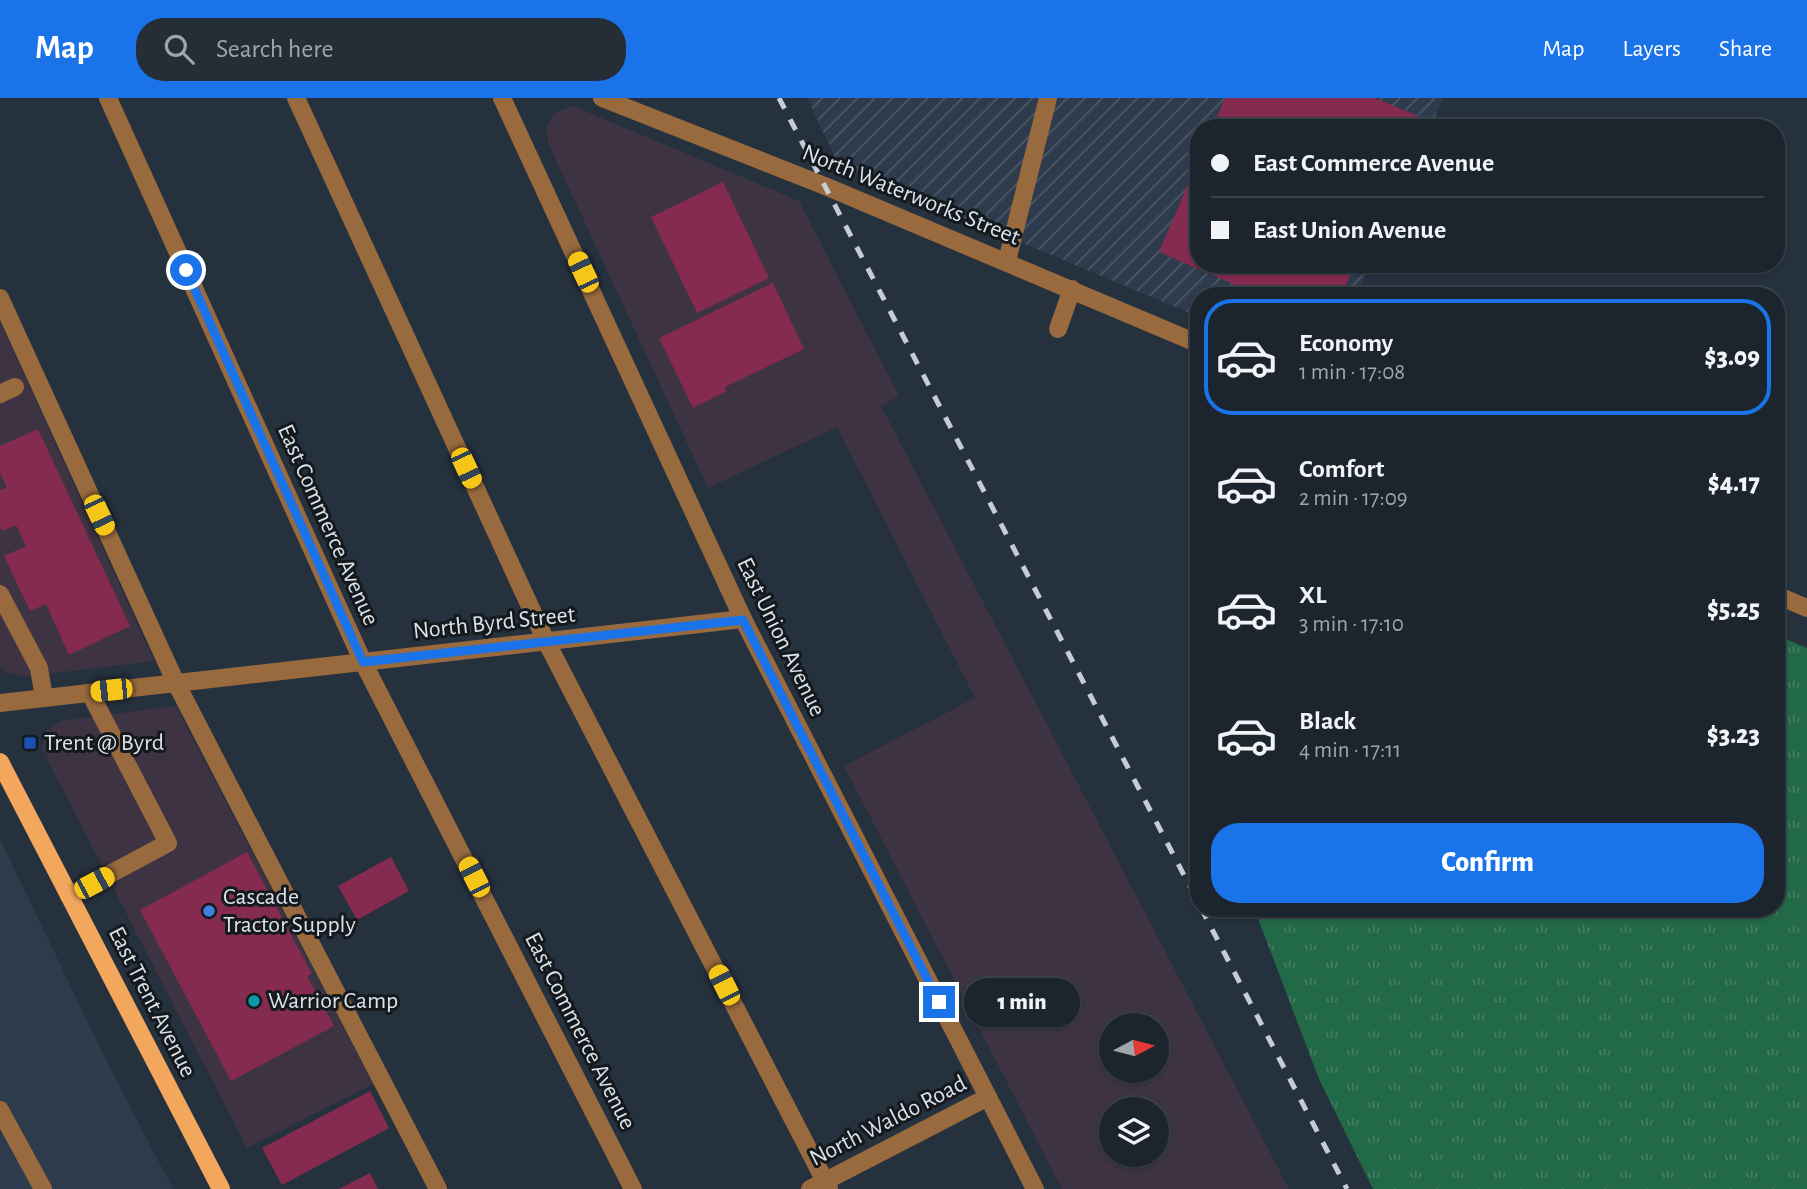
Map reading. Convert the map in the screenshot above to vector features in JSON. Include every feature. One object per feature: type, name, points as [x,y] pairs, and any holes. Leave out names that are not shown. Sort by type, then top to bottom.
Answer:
[{"type":"main road","name":"East Trent Avenue","points":[[0,762],[221,1189]]},
{"type":"street","name":"East Commerce Avenue","points":[[108,98],[363,662],[633,1189]]},
{"type":"street","points":[[296,98],[546,641],[822,1186]]},
{"type":"street","name":"East Union Avenue","points":[[502,98],[743,620],[1035,1189]]},
{"type":"street","name":"North Waterworks Street","points":[[602,98],[1007,261],[1190,340]]},
{"type":"street","points":[[1007,261],[1026,198],[1047,98]]},
{"type":"street","points":[[1058,330],[1072,289]]},
{"type":"street","points":[[0,298],[176,683],[438,1189]]},
{"type":"street","points":[[0,594],[39,668],[44,698]]},
{"type":"street","points":[[1785,599],[1807,608]]},
{"type":"street","name":"North Byrd Street","points":[[0,703],[743,620]]},
{"type":"street","points":[[69,896],[168,844],[90,693]]},
{"type":"street","name":"North Waldo Road","points":[[822,1186],[988,1097]]},
{"type":"street","points":[[0,1110],[43,1189]]},
{"type":"shaded area","points":[[807,98],[1443,98],[1434,119],[1190,119],[1190,273],[1366,273],[1361,287],[1190,287],[1190,313],[839,166]]},
{"type":"shaded area","points":[[573,106],[799,201],[899,396],[881,406],[1289,1189],[1062,1189],[844,766],[975,698],[837,427],[708,488],[548,143],[547,127],[553,114]]},
{"type":"shaded area","points":[[0,322],[154,661],[22,677],[0,667]]},
{"type":"shaded area","points":[[176,706],[373,1084],[247,1148],[42,749],[45,733],[60,721]]},
{"type":"shaded area","points":[[0,839],[107,1062],[173,1189],[0,1189]]},
{"type":"green space","points":[[1785,639],[1807,648],[1807,1189],[1373,1189],[1319,1079],[1257,917],[1785,917]]},
{"type":"building","points":[[1225,98],[1375,98],[1418,116],[1417,119],[1216,119]]},
{"type":"building","points":[[1190,180],[1190,265],[1159,252]]},
{"type":"building","points":[[723,182],[769,278],[697,313],[651,217]]},
{"type":"building","points":[[1208,273],[1351,273],[1345,287],[1240,287]]},
{"type":"building","points":[[773,283],[804,349],[725,387],[727,391],[693,408],[659,338]]},
{"type":"building","points":[[38,429],[130,626],[69,655],[46,604],[30,611],[4,556],[26,546],[16,525],[2,531],[0,527],[0,490],[7,487],[0,473],[0,446]]},
{"type":"building","name":"Warrior Camp","points":[[247,852],[312,974],[307,976],[334,1026],[231,1081],[140,910]]},
{"type":"building","points":[[391,857],[409,891],[357,920],[338,886]]},
{"type":"building","points":[[370,1091],[389,1128],[282,1185],[262,1148]]},
{"type":"building","points":[[370,1173],[378,1189],[339,1189]]},
{"type":"railway","points":[[779,98],[1190,887]]},
{"type":"railway","points":[[1206,917],[1347,1189]]},
{"type":"place","name":"Trent @ Byrd","points":[[30,743]]},
{"type":"place","name":"Cascade Tractor Supply","points":[[209,911]]},
{"type":"place","name":"Warrior Camp","points":[[254,1001]]},
{"type":"route","points":[[186,270],[363,662],[743,620],[939,1002]]}]
